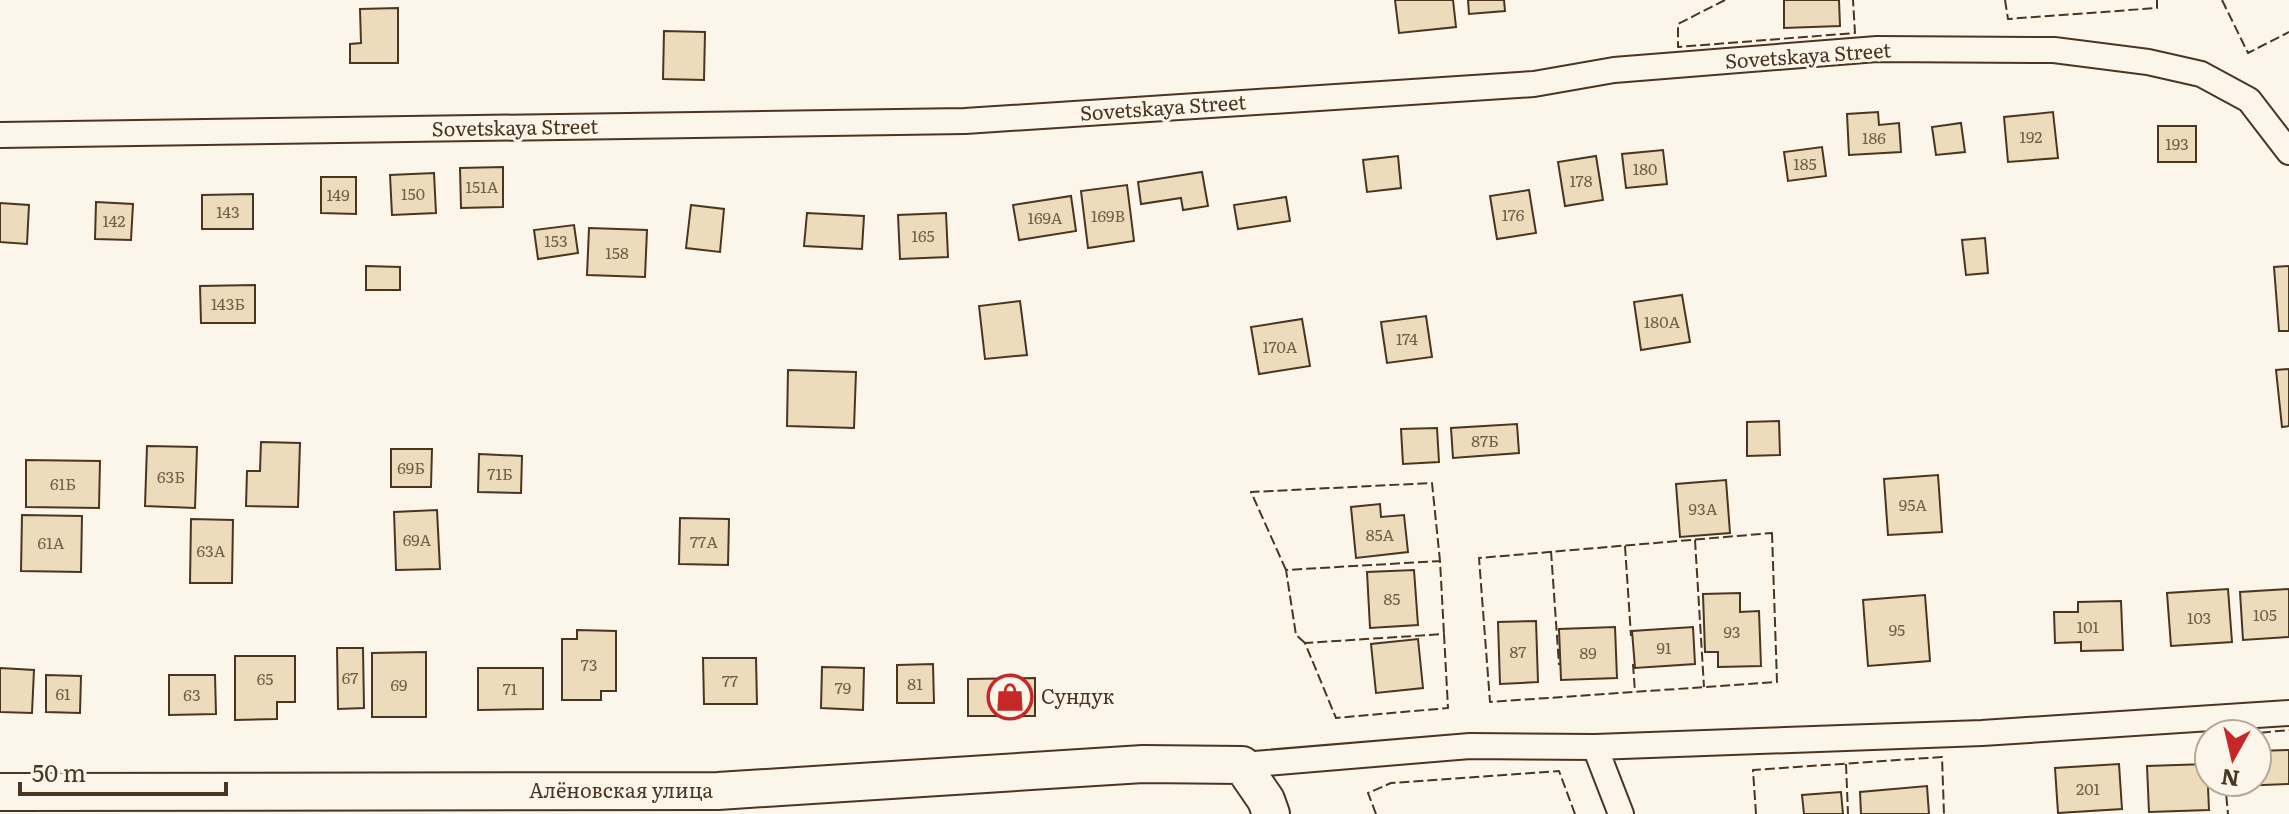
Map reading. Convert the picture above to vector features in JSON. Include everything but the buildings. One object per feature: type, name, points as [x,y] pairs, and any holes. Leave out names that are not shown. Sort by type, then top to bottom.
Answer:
[{"type":"street","name":"Sovetskaya Street","points":[[0,135],[965,121],[1534,84],[1614,70],[1877,49],[2054,50],[2148,62],[2201,74],[2249,100],[2289,152]]},
{"type":"street","points":[[1271,814],[1266,800],[1242,765],[1470,746],[1595,747],[1982,733],[2289,713]]},
{"type":"street","points":[[1595,747],[1621,814]]},
{"type":"street","name":"Алёновская улица","points":[[0,792],[718,791],[1143,764],[1242,765]]},
{"type":"fence","points":[[1725,0],[1678,24],[1678,47],[1855,33],[1853,0]]},
{"type":"fence","points":[[2005,0],[2008,19],[2157,8],[2157,0]]},
{"type":"fence","points":[[2222,0],[2248,53],[2289,32]]},
{"type":"fence","points":[[1286,570],[1251,492],[1432,483],[1440,561]]},
{"type":"fence","points":[[1772,533],[1777,682],[1490,702],[1479,558],[1772,533]]},
{"type":"fence","points":[[1695,540],[1704,687]]},
{"type":"fence","points":[[1625,546],[1631,636]]},
{"type":"fence","points":[[1551,551],[1559,665]]},
{"type":"fence","points":[[1305,643],[1296,635],[1286,570],[1440,561],[1444,634]]},
{"type":"fence","points":[[1444,634],[1448,708],[1336,718],[1305,643],[1444,634]]},
{"type":"fence","points":[[1633,664],[1635,692]]},
{"type":"fence","points":[[2273,732],[2289,730]]},
{"type":"fence","points":[[1756,814],[1753,770],[1942,757],[1944,814]]},
{"type":"fence","points":[[1846,764],[1848,814]]},
{"type":"fence","points":[[1376,814],[1368,793],[1391,783],[1559,771],[1575,814]]},
{"type":"fence","points":[[2226,798],[2228,814]]},
{"type":"place","name":"Сундук","points":[[1010,697]]}]
